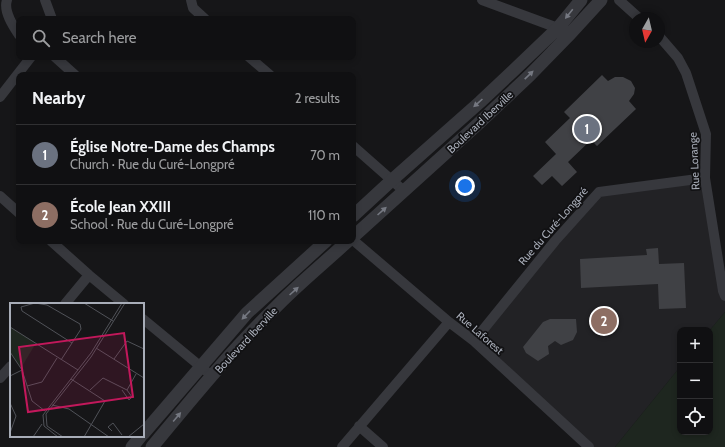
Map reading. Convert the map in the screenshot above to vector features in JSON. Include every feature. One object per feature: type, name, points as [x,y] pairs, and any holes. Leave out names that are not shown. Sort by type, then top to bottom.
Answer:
[{"type":"street","points":[[7,0],[5,5],[11,23],[16,30]]},
{"type":"street","points":[[45,0],[51,16]]},
{"type":"street","points":[[191,0],[193,8],[202,16]]},
{"type":"street","points":[[482,0],[558,28],[568,36]]},
{"type":"street","name":"Boulevard Iberville","points":[[356,213],[480,102],[558,28],[581,0]]},
{"type":"street","name":"Boulevard Iberville","points":[[356,235],[530,75],[601,0]]},
{"type":"street","points":[[619,0],[633,12]]},
{"type":"street","name":"Rue Lorange","points":[[665,43],[678,58],[686,73],[706,134],[705,178],[724,293]]},
{"type":"street","points":[[19,72],[29,60]]},
{"type":"street","points":[[58,60],[72,72]]},
{"type":"street","points":[[66,60],[72,72]]},
{"type":"street","points":[[252,60],[266,72]]},
{"type":"street","points":[[0,97],[16,76]]},
{"type":"street","points":[[356,149],[404,191]]},
{"type":"street","name":"Rue du Curé-Longpré","points":[[474,341],[555,240],[599,192],[705,178]]},
{"type":"street","points":[[0,196],[16,210]]},
{"type":"street","name":"Rue Laforest","points":[[356,241],[449,322],[474,341],[589,447]]},
{"type":"street","points":[[54,244],[123,303]]},
{"type":"street","name":"Boulevard Iberville","points":[[144,433],[247,313],[323,244]]},
{"type":"street","name":"Boulevard Iberville","points":[[152,447],[212,376],[274,308],[345,244]]},
{"type":"street","points":[[66,303],[89,275]]},
{"type":"street","points":[[144,320],[212,376]]},
{"type":"street","points":[[342,447],[449,322]]},
{"type":"street","points":[[0,378],[10,367]]},
{"type":"street","points":[[359,426],[383,447]]},
{"type":"street","points":[[132,447],[140,437]]},
{"type":"shaded area","points":[[705,178],[725,296],[725,312],[712,327],[677,327],[677,371],[615,447],[589,447],[474,341],[599,192]]},
{"type":"shaded area","points":[[725,312],[725,447],[615,447],[677,371],[677,435],[713,435],[712,327]]},
{"type":"building","points":[[602,75],[608,81],[615,77],[623,77],[631,81],[635,88],[634,94],[629,101],[636,109],[597,146],[591,140],[568,162],[577,172],[562,186],[552,176],[542,185],[533,176],[556,154],[545,142],[570,118],[564,112]]},
{"type":"building","points":[[658,248],[659,264],[684,263],[686,308],[659,309],[658,284],[581,288],[580,259],[647,255],[646,249]]},
{"type":"building","points":[[550,319],[576,319],[577,332],[573,340],[561,345],[555,341],[548,346],[549,354],[538,361],[526,353],[523,347],[543,322]]},
{"type":"place","name":"Église Notre-Dame des Champs","points":[[587,129]]},
{"type":"place","name":"École Jean XXIII","points":[[604,321]]}]
